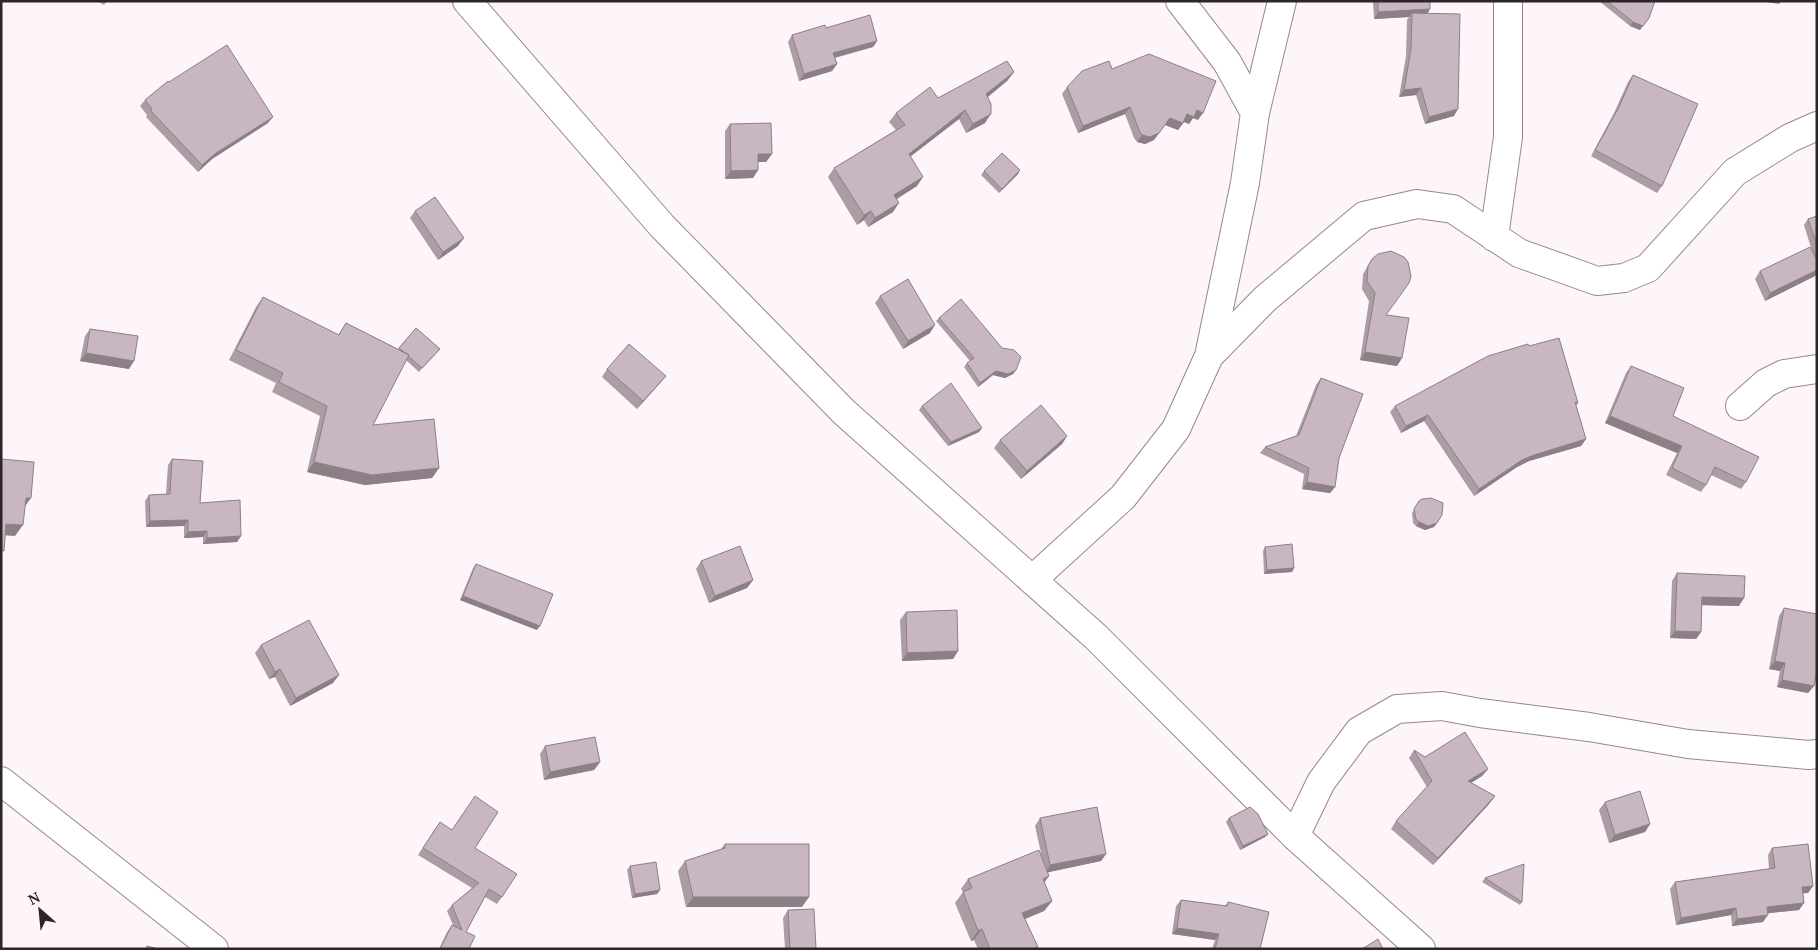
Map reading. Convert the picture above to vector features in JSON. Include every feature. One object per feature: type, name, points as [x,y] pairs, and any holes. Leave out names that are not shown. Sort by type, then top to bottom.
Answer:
[{"type":"street","points":[[466,1],[662,226],[844,412],[1096,637],[1295,836],[1421,949]]},
{"type":"street","points":[[1180,1],[1227,62],[1255,113]]},
{"type":"street","points":[[1032,580],[1123,497],[1176,429],[1209,356],[1245,183],[1255,113],[1282,1]]},
{"type":"street","points":[[1494,237],[1508,137],[1508,1]]},
{"type":"street","points":[[1209,356],[1265,299],[1364,216],[1417,204],[1453,209],[1518,253],[1597,281],[1624,278],[1648,268],[1735,172],[1790,138],[1817,126]]},
{"type":"street","points":[[1740,406],[1766,383],[1784,374],[1817,370]]},
{"type":"street","points":[[1295,836],[1321,782],[1359,731],[1397,709],[1442,706],[1480,713],[1589,727],[1688,744],[1809,755],[1817,754]]},
{"type":"street","points":[[1,781],[214,949]]},
{"type":"building","points":[[1378,1],[1430,1],[1430,9],[1378,12]]},
{"type":"building","points":[[1607,1],[1655,1],[1649,18],[1643,26],[1633,22]]},
{"type":"building","points":[[1412,13],[1460,14],[1458,109],[1429,117],[1421,88],[1404,90],[1411,49]]},
{"type":"building","points":[[870,15],[877,41],[833,53],[837,64],[804,74],[792,35],[825,25],[826,28]]},
{"type":"building","points":[[227,45],[273,117],[216,153],[202,165],[150,110],[152,109],[145,100],[168,81]]},
{"type":"building","points":[[1149,54],[1216,81],[1203,113],[1197,110],[1194,117],[1187,114],[1183,123],[1170,118],[1159,133],[1150,137],[1142,135],[1130,107],[1083,126],[1067,87],[1082,71],[1109,61],[1112,69]]},
{"type":"building","points":[[1007,61],[1014,72],[986,94],[991,104],[991,114],[973,124],[965,110],[909,154],[923,177],[894,195],[899,203],[875,218],[871,211],[864,215],[834,168],[905,125],[896,113],[930,87],[938,98]]},
{"type":"building","points":[[1633,75],[1698,104],[1662,186],[1595,150],[1619,107]]},
{"type":"building","points":[[771,123],[772,154],[758,154],[758,170],[731,171],[730,124]]},
{"type":"building","points":[[1002,153],[1020,170],[1002,189],[984,171]]},
{"type":"building","points":[[435,197],[464,238],[443,252],[415,211]]},
{"type":"building","points":[[1817,216],[1817,245],[1808,219]]},
{"type":"building","points":[[1810,247],[1817,260],[1817,270],[1770,293],[1760,271]]},
{"type":"building","points":[[1391,251],[1404,257],[1408,262],[1411,276],[1409,283],[1386,315],[1409,318],[1402,358],[1365,352],[1375,293],[1367,281],[1368,266],[1378,254]]},
{"type":"building","points":[[908,279],[935,325],[908,341],[880,296]]},
{"type":"building","points":[[263,297],[339,335],[346,323],[409,355],[373,425],[434,419],[439,468],[372,475],[314,462],[327,406],[279,382],[283,373],[236,350]]},
{"type":"building","points":[[961,299],[1002,348],[1014,350],[1021,357],[1016,370],[1008,374],[996,371],[980,383],[967,363],[974,358],[939,318]]},
{"type":"building","points":[[416,328],[440,349],[422,368],[399,348]]},
{"type":"building","points":[[90,329],[138,336],[134,361],[86,353]]},
{"type":"building","points":[[1559,338],[1578,403],[1575,402],[1586,439],[1522,460],[1479,489],[1428,415],[1406,426],[1395,406],[1488,356],[1528,344],[1529,346]]},
{"type":"building","points":[[629,344],[666,376],[643,401],[607,369]]},
{"type":"building","points":[[1631,366],[1684,388],[1673,416],[1759,457],[1746,482],[1715,467],[1706,485],[1672,468],[1682,446],[1610,416]]},
{"type":"building","points":[[1321,378],[1363,394],[1339,458],[1335,487],[1307,482],[1309,468],[1265,447],[1299,435]]},
{"type":"building","points":[[951,383],[982,428],[951,442],[922,406]]},
{"type":"building","points":[[1041,405],[1067,436],[1027,471],[1000,440]]},
{"type":"building","points":[[1,459],[34,462],[31,498],[26,498],[23,525],[6,524],[4,551],[1,550]]},
{"type":"building","points":[[172,459],[203,461],[200,503],[240,500],[241,536],[207,538],[207,531],[188,532],[188,520],[150,521],[149,495],[170,494]]},
{"type":"building","points":[[1431,498],[1443,503],[1442,515],[1437,523],[1428,526],[1416,519],[1414,509],[1422,499]]},
{"type":"building","points":[[1292,544],[1294,568],[1267,570],[1265,547]]},
{"type":"building","points":[[740,546],[753,580],[715,596],[701,561]]},
{"type":"building","points":[[476,564],[553,594],[540,626],[463,596]]},
{"type":"building","points":[[1677,573],[1745,576],[1744,598],[1702,597],[1701,632],[1675,631]]},
{"type":"building","points":[[1784,608],[1817,614],[1817,670],[1814,686],[1782,680],[1785,663],[1775,661]]},
{"type":"building","points":[[957,610],[958,651],[907,653],[906,612]]},
{"type":"building","points":[[309,620],[339,675],[296,698],[280,669],[275,672],[261,645]]},
{"type":"building","points":[[1465,732],[1488,769],[1468,781],[1495,796],[1438,858],[1396,821],[1432,781],[1414,750],[1425,757]]},
{"type":"building","points":[[595,737],[600,762],[550,772],[545,746]]},
{"type":"building","points":[[1640,791],[1650,824],[1615,835],[1605,802]]},
{"type":"building","points":[[475,796],[498,812],[475,848],[517,874],[502,897],[489,889],[466,932],[475,936],[469,949],[440,949],[452,925],[462,930],[452,905],[479,883],[423,848],[440,822],[452,830]]},
{"type":"building","points":[[1097,807],[1106,854],[1050,865],[1040,818]]},
{"type":"building","points":[[1250,807],[1258,814],[1268,834],[1243,846],[1229,818]]},
{"type":"building","points":[[725,844],[809,844],[809,897],[693,897],[685,861],[725,848]]},
{"type":"building","points":[[1808,844],[1813,886],[1802,887],[1804,903],[1767,907],[1768,915],[1737,919],[1736,908],[1681,918],[1675,882],[1775,868],[1772,848]]},
{"type":"building","points":[[1039,850],[1049,876],[1043,879],[1052,901],[1022,913],[1038,947],[1032,949],[990,949],[982,929],[978,931],[963,892],[972,888],[968,879]]},
{"type":"building","points":[[656,862],[660,890],[635,894],[630,866]]},
{"type":"building","points":[[1524,864],[1522,902],[1485,878]]},
{"type":"building","points":[[1181,900],[1227,906],[1228,902],[1269,912],[1260,949],[1215,949],[1219,934],[1177,928]]},
{"type":"building","points":[[814,909],[816,949],[790,949],[788,910]]},
{"type":"building","points":[[1378,939],[1383,949],[1362,949]]},
{"type":"building","points":[[147,946],[158,949],[146,949]]}]
